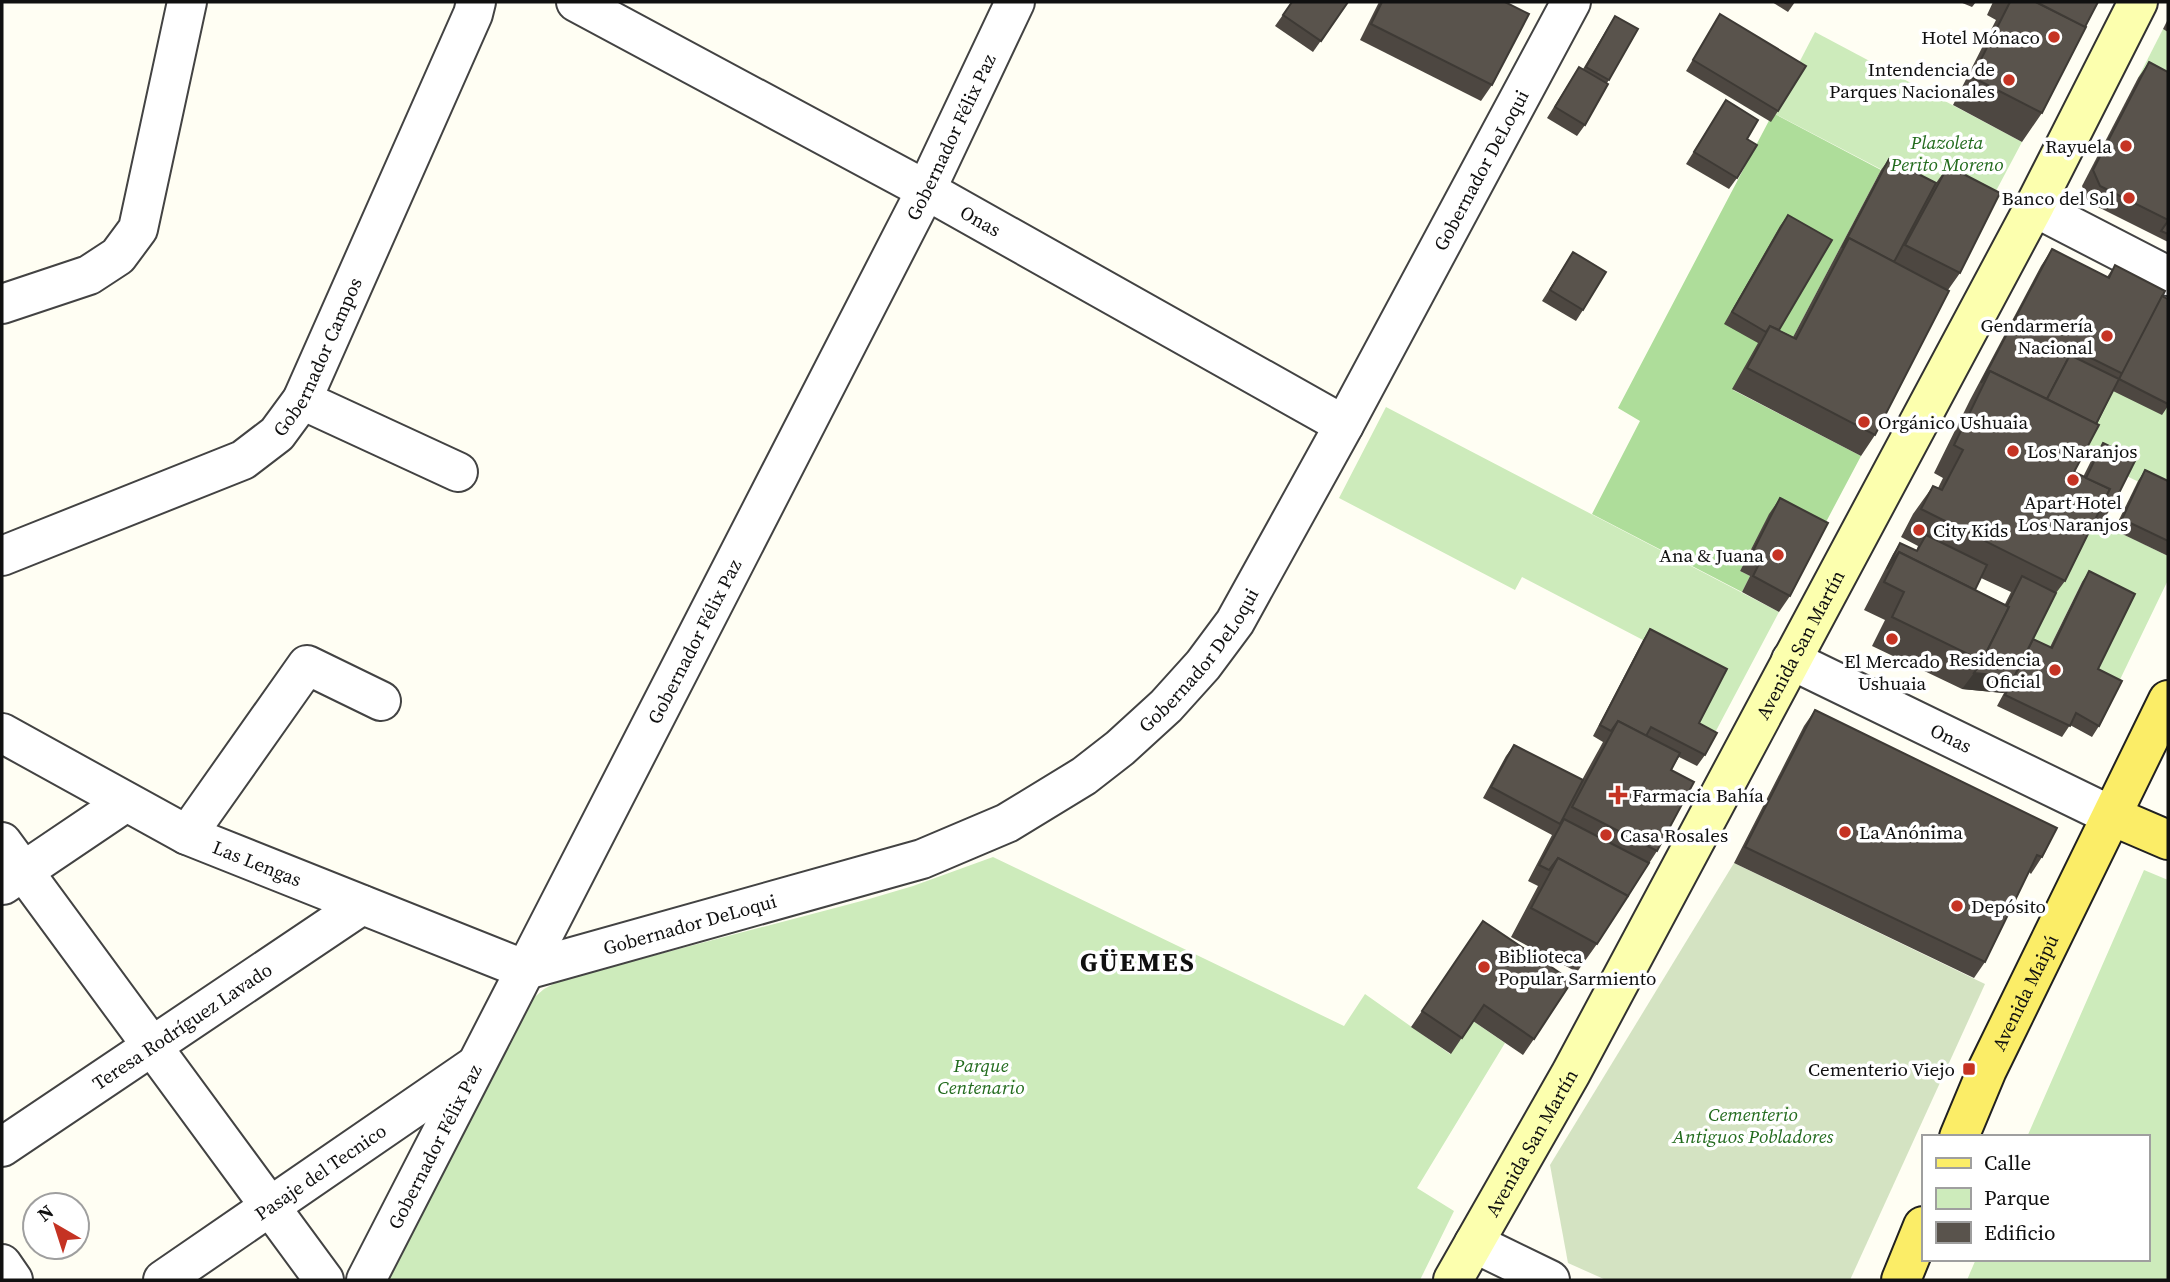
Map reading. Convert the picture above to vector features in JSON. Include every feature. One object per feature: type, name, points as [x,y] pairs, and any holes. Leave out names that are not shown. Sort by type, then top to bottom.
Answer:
[{"type":"main road","name":"Avenida San Martín","points":[[1460,1270],[1572,1073],[2034,207],[2138,2]]},
{"type":"main road","name":"Avenida Maipú","points":[[1960,1135],[1987,1070],[2168,700]]},
{"type":"main road","points":[[2112,816],[2168,840]]},
{"type":"main road","points":[[1901,1280],[1922,1228]]},
{"type":"street","points":[[2,304],[89,275],[118,256],[138,229],[187,2]]},
{"type":"street","name":"Gobernador Campos","points":[[2,556],[243,460],[276,434],[302,400],[476,2]]},
{"type":"street","name":"Onas","points":[[576,2],[926,190],[1344,425]]},
{"type":"street","name":"Gobernador Félix Paz","points":[[366,1280],[926,190],[1015,2]]},
{"type":"street","name":"Gobernador DeLoqui","points":[[526,970],[922,859],[1007,823],[1084,776],[1166,706],[1203,665],[1235,622],[1571,2]]},
{"type":"street","points":[[2034,207],[2168,276]]},
{"type":"street","points":[[302,400],[458,472]]},
{"type":"street","name":"Onas","points":[[1791,660],[2112,816]]},
{"type":"street","points":[[187,835],[307,665],[381,701]]},
{"type":"street","name":"Las Lengas","points":[[3,737],[187,835],[526,970]]},
{"type":"street","points":[[126,802],[9,866],[152,1046],[324,1280]]},
{"type":"street","name":"Teresa Rodríguez Lavado","points":[[2,1147],[362,905]]},
{"type":"street","name":"Pasaje del Tecnico","points":[[163,1280],[477,1064]]},
{"type":"street","points":[[2,1264],[13,1280]]},
{"type":"street","points":[[1460,1270],[1550,1280]]},
{"type":"green space","points":[[2163,29],[2168,31],[2168,94],[2138,78]]},
{"type":"green space","name":"Plazoleta Perito Moreno","points":[[1815,32],[2022,142],[1980,221],[1773,113]]},
{"type":"green space","points":[[1773,113],[1881,170],[1781,360],[1733,390],[1861,456],[1817,539],[1769,515],[1740,571],[1750,576],[1742,592],[1592,514],[1640,421],[1618,408]]},
{"type":"green space","points":[[2111,390],[2168,403],[2168,496],[2079,453]]},
{"type":"green space","points":[[1386,407],[1779,612],[1709,744],[1643,640],[1522,577],[1515,590],[1339,498]]},
{"type":"green space","points":[[2090,518],[2168,556],[2168,580],[2114,692],[2091,680],[2082,582],[2044,659],[2025,650]]},
{"type":"green space","name":"Parque Centenario","points":[[993,857],[1344,1026],[1365,994],[1450,1054],[1473,1021],[1505,1043],[1417,1188],[1454,1211],[1420,1280],[386,1280],[530,1001],[544,989],[561,980],[869,899]]},
{"type":"green space","name":"Cementerio Antiguos Pobladores","points":[[1734,863],[1985,984],[1850,1280],[1606,1280],[1568,1263],[1550,1165]]},
{"type":"green space","points":[[2144,870],[2168,880],[2168,1280],[1967,1280],[1975,1261],[2149,1261],[2149,1135],[2028,1135]]},
{"type":"building","points":[[1292,2],[1348,2],[1321,41],[1283,15]]},
{"type":"building","points":[[1382,2],[1505,2],[1529,14],[1492,85],[1371,24]]},
{"type":"building","name":"Intendencia de Parques Nacionales","points":[[2010,2],[2036,2],[2086,27],[2042,113],[1972,77]]},
{"type":"building","points":[[2036,2],[2098,2],[2085,27]]},
{"type":"building","points":[[1720,14],[1806,66],[1778,111],[1693,60]]},
{"type":"building","points":[[1615,16],[1638,29],[1609,80],[1586,67]]},
{"type":"building","points":[[2149,62],[2168,72],[2168,220],[2100,186],[2093,170]]},
{"type":"building","points":[[1579,67],[1608,84],[1585,125],[1555,107]]},
{"type":"building","points":[[1726,100],[1758,120],[1747,139],[1757,145],[1737,178],[1694,152]]},
{"type":"building","points":[[1889,159],[1936,183],[1894,262],[1849,238],[1842,248]]},
{"type":"building","points":[[1948,166],[2000,193],[1960,273],[1905,245]]},
{"type":"building","points":[[1788,215],[1832,240],[1779,330],[1770,326],[1766,332],[1732,312]]},
{"type":"building","points":[[2168,221],[2168,234],[2161,231]]},
{"type":"building","points":[[1849,238],[1949,291],[1875,435],[1747,368],[1770,326],[1796,339]]},
{"type":"building","points":[[2052,249],[2109,278],[2115,265],[2165,291],[2123,374],[2073,349],[2047,399],[1990,371],[1981,383]]},
{"type":"building","points":[[1573,252],[1606,272],[1583,310],[1550,290]]},
{"type":"building","points":[[2162,296],[2168,299],[2168,404],[2119,379]]},
{"type":"building","points":[[2070,355],[2119,379],[2096,424],[2047,399]]},
{"type":"building","points":[[1990,371],[2099,425],[2074,472],[2110,489],[2065,581],[1921,509],[1933,486],[1942,490],[1963,450],[1954,445]]},
{"type":"building","points":[[2103,443],[2136,459],[2112,507],[2103,503],[2110,489],[2086,478]]},
{"type":"building","points":[[2145,470],[2168,481],[2168,541],[2122,519]]},
{"type":"building","name":"Ana & Juana","points":[[1780,498],[1828,523],[1790,596],[1753,576],[1761,560],[1751,555]]},
{"type":"building","points":[[1926,535],[1987,565],[1975,590],[1899,552],[1887,569],[1900,543],[1917,551]]},
{"type":"building","points":[[1899,552],[2009,607],[1982,661],[1892,617],[1904,592],[1884,582]]},
{"type":"building","name":"Residencia Oficial","points":[[2089,571],[2135,594],[2098,669],[2122,681],[2099,726],[2076,713],[2070,726],[2005,695],[2033,639],[2052,648]]},
{"type":"building","points":[[2022,576],[2056,593],[2014,677],[1974,673],[2009,607],[2007,606]]},
{"type":"building","points":[[1650,629],[1727,669],[1699,723],[1717,733],[1705,755],[1651,727],[1646,736],[1618,721],[1611,731],[1600,725]]},
{"type":"building","points":[[1815,710],[2057,828],[2042,857],[2037,855],[1985,962],[1745,847]]},
{"type":"building","points":[[1618,721],[1680,753],[1671,770],[1694,782],[1657,851],[1572,807]]},
{"type":"building","points":[[1514,745],[1583,780],[1560,824],[1491,787]]},
{"type":"building","points":[[1564,819],[1649,863],[1628,896],[1558,858],[1549,870],[1539,865]]},
{"type":"building","points":[[1558,858],[1628,896],[1597,944],[1531,908]]},
{"type":"building","name":"Biblioteca Popular Sarmiento","points":[[1483,921],[1572,981],[1534,1039],[1484,1005],[1462,1038],[1422,1011]]},
{"type":"place","name":"Hotel Mónaco","points":[[2054,37]]},
{"type":"place","name":"Intendencia de Parques Nacionales","points":[[2009,80]]},
{"type":"place","name":"Rayuela","points":[[2126,146]]},
{"type":"place","name":"Banco del Sol","points":[[2129,198]]},
{"type":"place","name":"Gendarmería Nacional","points":[[2107,336]]},
{"type":"place","name":"Orgánico Ushuaia","points":[[1864,422]]},
{"type":"place","name":"Los Naranjos","points":[[2013,451]]},
{"type":"place","name":"Apart Hotel Los Naranjos","points":[[2073,480]]},
{"type":"place","name":"City Kids","points":[[1919,530]]},
{"type":"place","name":"Ana & Juana","points":[[1778,555]]},
{"type":"place","name":"El Mercado Ushuaia","points":[[1892,639]]},
{"type":"place","name":"Residencia Oficial","points":[[2055,670]]},
{"type":"place","name":"Farmacia Bahía","points":[[1618,795]]},
{"type":"place","name":"La Anónima","points":[[1845,832]]},
{"type":"place","name":"Casa Rosales","points":[[1606,835]]},
{"type":"place","name":"Depósito","points":[[1957,906]]},
{"type":"place","name":"Biblioteca Popular Sarmiento","points":[[1484,967]]},
{"type":"place","name":"Cementerio Viejo","points":[[1969,1069]]},
{"type":"district","name":"GÜEMES","points":[[1138,962]]}]
